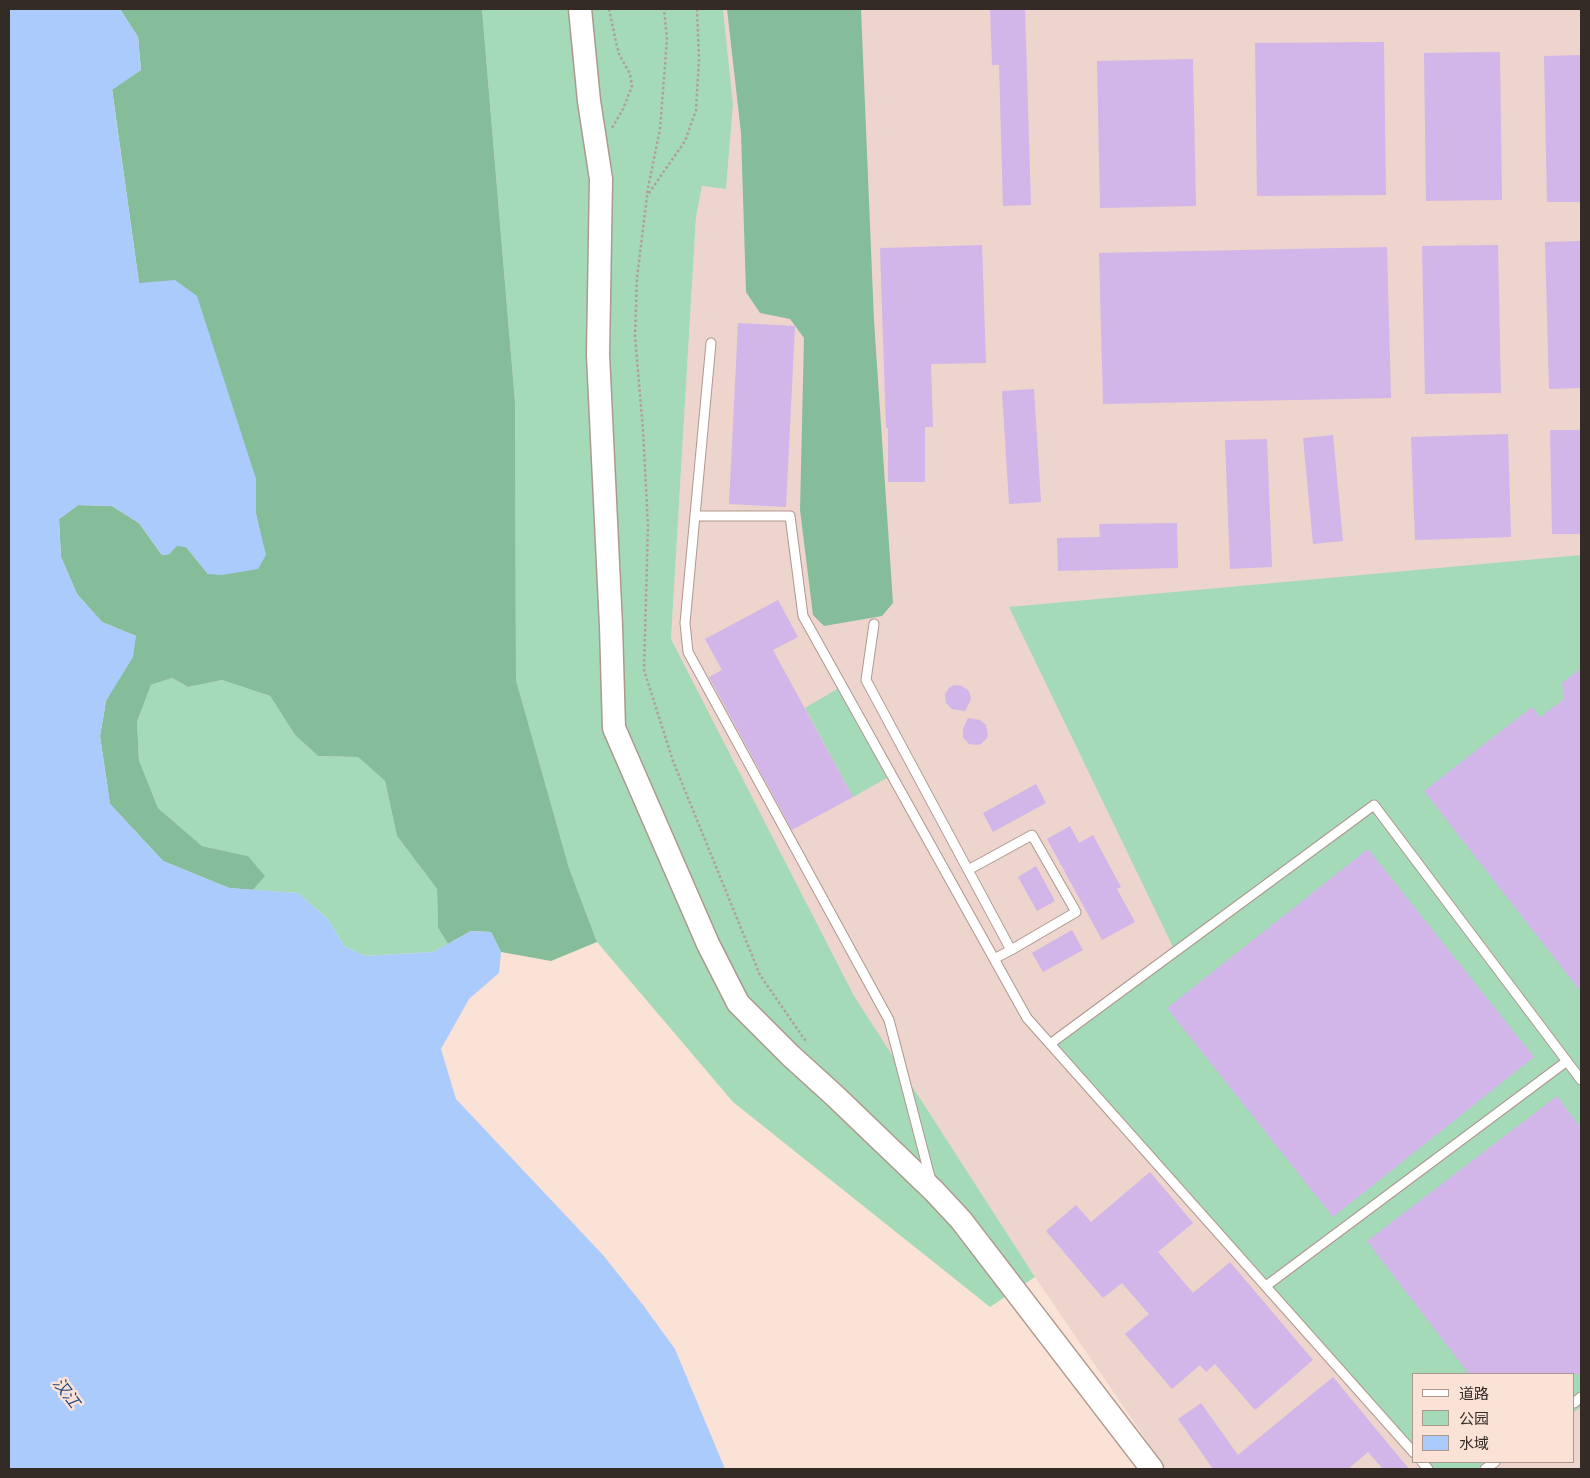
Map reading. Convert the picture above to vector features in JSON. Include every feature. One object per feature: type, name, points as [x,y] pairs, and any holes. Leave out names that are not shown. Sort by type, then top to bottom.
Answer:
[{"type":"street","points":[[580,9],[589,100],[601,179],[598,355],[614,728],[708,944],[738,1003],[791,1056],[934,1191],[961,1220],[1152,1469]]},
{"type":"lane","points":[[711,343],[685,623],[688,652],[889,1020],[934,1191]]},
{"type":"lane","points":[[695,516],[790,516],[803,616],[1027,1018],[1412,1451]]},
{"type":"lane","points":[[874,624],[866,680],[1010,950]]},
{"type":"lane","points":[[1050,1044],[1374,805],[1581,1080]]},
{"type":"lane","points":[[968,870],[1032,835],[1076,912],[994,959]]},
{"type":"lane","points":[[1266,1286],[1567,1061]]},
{"type":"path","points":[[596,145],[616,122],[632,86],[630,74],[619,54],[609,9]]},
{"type":"path","points":[[646,196],[660,129],[667,39],[664,9]]},
{"type":"shaded area","points":[[723,9],[1581,9],[1581,1469],[1166,1469],[1035,1277],[854,997],[671,639],[696,217],[702,186],[726,189],[733,104]]},
{"type":"green space","points":[[120,9],[482,9],[515,402],[516,680],[569,868],[597,942],[551,961],[501,952],[491,932],[471,931],[448,944],[438,928],[437,889],[397,836],[385,781],[358,757],[318,756],[295,735],[270,696],[222,680],[188,687],[172,678],[151,685],[137,722],[139,760],[158,808],[202,846],[248,856],[265,876],[253,890],[229,888],[163,861],[110,804],[100,736],[106,701],[136,636],[102,622],[77,594],[61,557],[59,519],[78,505],[112,506],[139,523],[162,555],[169,554],[177,545],[186,547],[208,574],[265,555],[256,514],[256,479],[139,283],[112,89],[141,70],[138,37]]},
{"type":"green space","points":[[482,9],[723,9],[733,104],[726,189],[702,186],[696,217],[671,639],[854,996],[1035,1277],[990,1307],[733,1102],[597,942],[569,868],[516,680],[515,402]]},
{"type":"green space","points":[[727,9],[861,9],[874,321],[893,603],[882,616],[824,626],[813,615],[800,510],[804,338],[790,319],[760,313],[746,292],[741,133]]},
{"type":"green space","points":[[1581,555],[1581,1407],[1575,1411],[1575,1373],[1412,1373],[1412,1451],[1050,1044],[1175,951],[1009,607]]},
{"type":"green space","points":[[172,678],[188,687],[222,680],[270,696],[295,735],[318,756],[358,757],[385,781],[397,836],[437,889],[438,928],[448,944],[433,952],[365,956],[344,946],[328,919],[298,893],[253,890],[264,876],[248,856],[202,846],[158,808],[139,760],[137,722],[151,685]]},
{"type":"green space","points":[[842,686],[892,775],[853,797],[805,708]]},
{"type":"green space","points":[[1423,1463],[1498,1463],[1489,1469],[1428,1469]]},
{"type":"water","name":"汉江","points":[[9,9],[120,9],[138,37],[141,70],[112,90],[139,283],[175,280],[197,296],[256,479],[256,514],[266,555],[258,569],[222,575],[208,574],[186,547],[177,546],[169,554],[162,555],[139,523],[112,506],[78,505],[59,519],[61,557],[77,594],[102,622],[136,636],[133,657],[106,701],[100,736],[110,804],[163,861],[229,888],[298,893],[328,919],[344,946],[365,956],[433,952],[471,931],[491,932],[501,952],[499,973],[469,999],[441,1049],[456,1099],[603,1255],[675,1349],[725,1469],[9,1469]]},
{"type":"building","points":[[990,9],[1025,9],[1031,205],[1003,206],[999,65],[992,65]]},
{"type":"building","points":[[1384,42],[1386,195],[1257,196],[1255,43]]},
{"type":"building","points":[[1500,52],[1502,200],[1426,201],[1424,53]]},
{"type":"building","points":[[1581,55],[1581,202],[1547,202],[1544,56]]},
{"type":"building","points":[[1193,59],[1196,206],[1100,208],[1097,61]]},
{"type":"building","points":[[1581,241],[1581,388],[1549,389],[1545,242]]},
{"type":"building","points":[[982,245],[986,363],[931,364],[933,427],[925,427],[925,482],[888,482],[888,428],[886,428],[880,248]]},
{"type":"building","points":[[1498,245],[1501,393],[1425,394],[1422,246]]},
{"type":"building","points":[[1387,247],[1391,398],[1103,404],[1099,253]]},
{"type":"building","points":[[738,323],[795,326],[786,507],[729,504]]},
{"type":"building","points":[[1034,389],[1041,502],[1009,504],[1002,391]]},
{"type":"building","points":[[1550,430],[1581,430],[1581,534],[1552,534]]},
{"type":"building","points":[[1508,434],[1511,537],[1415,540],[1411,437]]},
{"type":"building","points":[[1333,435],[1343,541],[1313,544],[1303,438]]},
{"type":"building","points":[[1267,439],[1272,567],[1230,569],[1225,440]]},
{"type":"building","points":[[1177,523],[1178,568],[1058,571],[1057,538],[1100,537],[1099,524]]},
{"type":"building","points":[[778,600],[798,637],[773,650],[853,797],[792,830],[709,677],[722,670],[705,639]]},
{"type":"building","points":[[1581,668],[1581,992],[1424,791],[1532,707],[1540,717],[1564,699],[1562,683]]},
{"type":"building","points":[[954,685],[962,686],[969,691],[971,699],[965,711],[952,709],[946,703],[945,694]]},
{"type":"building","points":[[968,718],[980,720],[986,725],[987,738],[981,744],[969,744],[963,737],[963,729]]},
{"type":"building","points":[[1036,784],[1046,803],[993,832],[983,813]]},
{"type":"building","points":[[1070,826],[1079,843],[1093,835],[1121,887],[1117,889],[1135,922],[1102,940],[1047,839]]},
{"type":"building","points":[[1368,849],[1534,1057],[1333,1217],[1167,1008]]},
{"type":"building","points":[[1036,866],[1055,901],[1037,911],[1018,877]]},
{"type":"building","points":[[1072,930],[1083,950],[1043,972],[1032,953]]},
{"type":"building","points":[[1557,1096],[1581,1128],[1581,1374],[1468,1373],[1367,1241]]},
{"type":"building","points":[[1150,1172],[1193,1223],[1158,1252],[1193,1293],[1230,1262],[1313,1360],[1255,1410],[1215,1364],[1206,1372],[1200,1365],[1172,1389],[1125,1334],[1149,1314],[1122,1283],[1103,1298],[1046,1231],[1076,1205],[1091,1222]]},
{"type":"building","points":[[1333,1377],[1409,1469],[1383,1469],[1368,1452],[1348,1469],[1213,1469],[1178,1419],[1201,1403],[1238,1455]]}]
